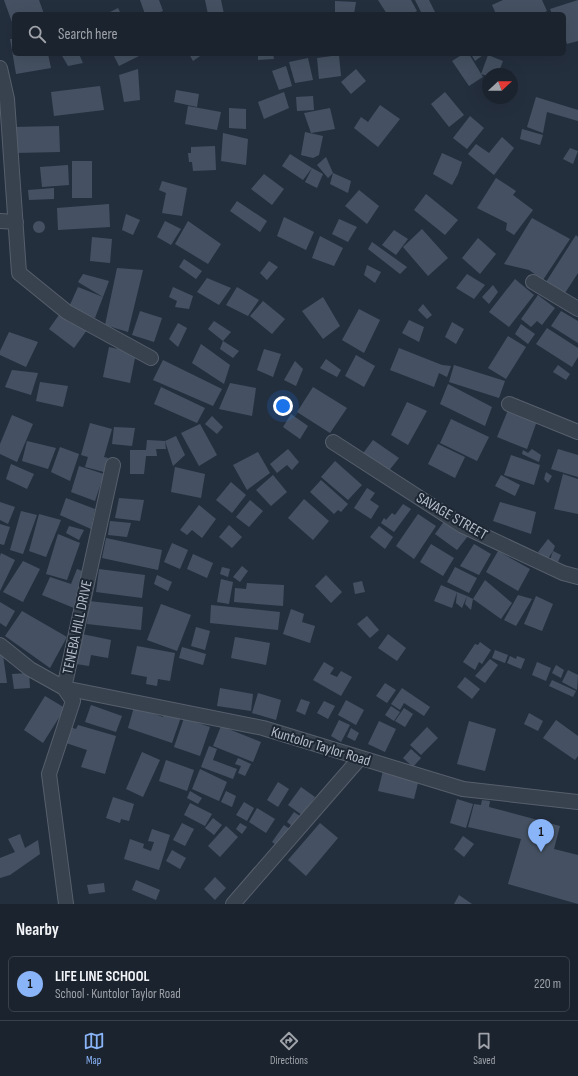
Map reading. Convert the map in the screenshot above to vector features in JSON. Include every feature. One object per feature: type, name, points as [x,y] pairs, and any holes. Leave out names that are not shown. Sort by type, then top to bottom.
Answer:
[{"type":"street","points":[[0,68],[7,99],[19,273],[67,312],[151,358]]},
{"type":"street","points":[[0,221],[16,222]]},
{"type":"street","points":[[533,282],[578,309]]},
{"type":"street","points":[[510,404],[578,432]]},
{"type":"street","name":"SAVAGE STREET","points":[[332,442],[463,526],[563,573],[578,577]]},
{"type":"street","name":"TENEBA HILL DRIVE","points":[[66,904],[49,774],[73,701],[64,688],[113,465]]},
{"type":"street","name":"Kuntolor Taylor Road","points":[[0,645],[30,669],[64,688],[263,728],[463,789],[578,802]]},
{"type":"street","points":[[233,904],[360,758]]},
{"type":"building","points":[[4,0],[39,0],[43,12],[12,12],[12,22]]},
{"type":"building","points":[[140,0],[159,0],[163,11],[144,12]]},
{"type":"building","points":[[205,0],[221,0],[224,12],[208,12]]},
{"type":"building","points":[[378,0],[411,0],[417,11],[415,12],[386,12]]},
{"type":"building","points":[[415,0],[429,0],[435,12],[421,12]]},
{"type":"building","points":[[503,0],[542,0],[547,11],[495,12],[492,5]]},
{"type":"building","points":[[578,0],[578,41],[567,44],[566,12],[551,12],[550,9]]},
{"type":"building","points":[[335,1],[356,2],[354,12],[335,12]]},
{"type":"building","points":[[118,8],[120,12],[110,12]]},
{"type":"building","points":[[10,39],[12,39],[12,51]]},
{"type":"building","points":[[13,56],[48,56],[51,68],[16,74]]},
{"type":"building","points":[[62,56],[80,56],[83,63],[68,66]]},
{"type":"building","points":[[114,56],[139,56],[119,66]]},
{"type":"building","points":[[190,56],[200,56],[193,61]]},
{"type":"building","points":[[258,56],[273,56],[274,59],[258,60]]},
{"type":"building","points":[[339,56],[341,76],[319,79],[317,58]]},
{"type":"building","points":[[460,56],[470,56],[482,75],[482,78],[469,86],[452,61]]},
{"type":"building","points":[[472,56],[482,56],[475,61]]},
{"type":"building","points":[[488,56],[503,61],[500,68],[483,68]]},
{"type":"building","points":[[308,58],[313,80],[295,83],[289,62]]},
{"type":"building","points":[[286,66],[292,86],[279,90],[272,71]]},
{"type":"building","points":[[138,69],[140,100],[124,102],[119,75]]},
{"type":"building","points":[[356,69],[366,81],[351,94],[341,82]]},
{"type":"building","points":[[100,86],[104,110],[54,116],[51,92]]},
{"type":"building","points":[[176,90],[199,94],[197,107],[174,102]]},
{"type":"building","points":[[284,92],[289,108],[264,119],[258,102]]},
{"type":"building","points":[[445,92],[464,115],[449,127],[431,104]]},
{"type":"building","points":[[313,96],[314,110],[297,111],[296,97]]},
{"type":"building","points":[[536,97],[578,110],[578,121],[547,112],[543,133],[527,127]]},
{"type":"building","points":[[380,105],[400,119],[378,147],[354,128],[361,117],[368,122]]},
{"type":"building","points":[[188,106],[221,112],[217,130],[185,124]]},
{"type":"building","points":[[229,108],[246,109],[246,129],[229,128]]},
{"type":"building","points":[[330,108],[335,129],[311,133],[304,113]]},
{"type":"building","points":[[470,116],[484,128],[467,149],[453,138]]},
{"type":"building","points":[[59,126],[60,152],[14,153],[13,127]]},
{"type":"building","points":[[522,129],[543,135],[540,145],[520,139]]},
{"type":"building","points":[[305,132],[323,136],[319,155],[313,158],[301,155]]},
{"type":"building","points":[[223,133],[248,139],[246,165],[221,161]]},
{"type":"building","points":[[502,137],[514,148],[494,175],[468,154],[476,144],[489,153]]},
{"type":"building","points":[[215,146],[216,170],[193,171],[192,162],[189,162],[188,153],[191,153],[191,147]]},
{"type":"building","points":[[570,148],[578,151],[573,164],[563,159]]},
{"type":"building","points":[[442,153],[462,162],[452,185],[433,174]]},
{"type":"building","points":[[290,154],[312,168],[303,180],[282,166]]},
{"type":"building","points":[[326,157],[333,173],[328,178],[317,165]]},
{"type":"building","points":[[72,161],[92,161],[92,198],[72,198]]},
{"type":"building","points":[[68,165],[69,185],[42,187],[40,167]]},
{"type":"building","points":[[312,168],[323,174],[317,188],[305,182]]},
{"type":"building","points":[[333,173],[351,181],[348,193],[330,184]]},
{"type":"building","points":[[264,174],[284,189],[272,205],[251,189]]},
{"type":"building","points":[[496,178],[516,191],[513,195],[533,210],[514,235],[506,230],[507,223],[477,208]]},
{"type":"building","points":[[162,181],[187,188],[182,216],[162,213],[166,193],[159,190]]},
{"type":"building","points":[[54,188],[54,199],[29,200],[28,190]]},
{"type":"building","points":[[359,190],[379,206],[367,224],[345,206]]},
{"type":"building","points":[[426,194],[458,220],[445,235],[414,210]]},
{"type":"building","points":[[237,201],[267,221],[260,232],[230,211]]},
{"type":"building","points":[[109,204],[110,227],[58,230],[57,208]]},
{"type":"building","points":[[126,214],[140,220],[133,235],[122,230]]},
{"type":"building","points":[[284,217],[314,232],[306,250],[277,236]]},
{"type":"building","points":[[532,218],[570,239],[543,280],[529,270],[504,264]]},
{"type":"building","points":[[339,219],[357,227],[348,242],[332,234]]},
{"type":"building","points":[[39,221],[43,223],[45,227],[43,231],[39,233],[35,231],[33,227],[35,223]]},
{"type":"building","points":[[165,221],[181,229],[171,245],[157,237]]},
{"type":"building","points":[[188,221],[221,244],[208,264],[175,244]]},
{"type":"building","points":[[422,229],[448,258],[428,276],[403,247]]},
{"type":"building","points":[[394,230],[408,239],[396,255],[382,245]]},
{"type":"building","points":[[576,235],[578,237],[578,273],[565,293],[546,282]]},
{"type":"building","points":[[320,236],[343,248],[334,266],[312,258]]},
{"type":"building","points":[[92,237],[112,239],[110,263],[90,261]]},
{"type":"building","points":[[478,238],[496,254],[480,274],[462,258]]},
{"type":"building","points":[[372,242],[407,267],[400,274],[368,249]]},
{"type":"building","points":[[184,259],[202,271],[196,279],[179,267]]},
{"type":"building","points":[[269,261],[278,267],[267,280],[260,273]]},
{"type":"building","points":[[367,265],[381,272],[375,283],[364,275]]},
{"type":"building","points":[[117,268],[143,270],[128,332],[105,325]]},
{"type":"building","points":[[83,274],[109,281],[103,297],[78,282]]},
{"type":"building","points":[[467,274],[485,285],[474,299],[456,288]]},
{"type":"building","points":[[207,278],[231,288],[219,305],[197,292]]},
{"type":"building","points":[[515,279],[534,295],[509,327],[489,312]]},
{"type":"building","points":[[493,285],[498,292],[489,304],[482,297]]},
{"type":"building","points":[[78,287],[103,297],[95,318],[69,307]]},
{"type":"building","points":[[173,287],[193,296],[189,309],[175,307],[177,301],[169,297]]},
{"type":"building","points":[[237,287],[259,300],[248,316],[226,305]]},
{"type":"building","points":[[538,295],[555,308],[542,325],[537,321],[531,327],[521,319]]},
{"type":"building","points":[[323,297],[340,326],[323,339],[302,311]]},
{"type":"building","points":[[263,301],[285,319],[272,334],[250,316]]},
{"type":"building","points":[[423,304],[432,315],[427,319],[418,310]]},
{"type":"building","points":[[359,309],[380,320],[364,353],[342,340]]},
{"type":"building","points":[[140,311],[162,318],[154,342],[132,335]]},
{"type":"building","points":[[561,311],[578,321],[578,343],[551,326]]},
{"type":"building","points":[[61,312],[87,330],[74,348],[49,329]]},
{"type":"building","points":[[409,320],[424,327],[419,342],[402,333]]},
{"type":"building","points":[[214,321],[231,332],[223,341],[208,329]]},
{"type":"building","points":[[452,322],[464,329],[456,344],[445,337]]},
{"type":"building","points":[[178,323],[187,328],[178,347],[169,339]]},
{"type":"building","points":[[521,324],[535,334],[528,344],[515,334]]},
{"type":"building","points":[[547,328],[578,348],[578,357],[572,367],[536,344]]},
{"type":"building","points":[[9,332],[38,342],[26,367],[0,355],[0,351]]},
{"type":"building","points":[[508,336],[526,347],[506,379],[488,368]]},
{"type":"building","points":[[223,341],[239,351],[233,358],[220,349]]},
{"type":"building","points":[[201,344],[230,365],[224,384],[192,363]]},
{"type":"building","points":[[109,347],[136,353],[130,383],[103,377]]},
{"type":"building","points":[[399,348],[442,365],[451,366],[447,377],[439,373],[434,387],[390,370]]},
{"type":"building","points":[[264,349],[281,354],[273,377],[257,370]]},
{"type":"building","points":[[356,355],[375,366],[364,387],[345,376]]},
{"type":"building","points":[[326,359],[341,370],[337,377],[320,368]]},
{"type":"building","points":[[163,360],[222,389],[213,406],[153,380]]},
{"type":"building","points":[[295,361],[303,369],[296,386],[284,380]]},
{"type":"building","points":[[454,365],[505,381],[499,398],[449,382]]},
{"type":"building","points":[[558,365],[570,374],[566,380],[553,372]]},
{"type":"building","points":[[12,370],[38,373],[31,395],[5,387]]},
{"type":"building","points":[[40,382],[68,386],[63,407],[36,401]]},
{"type":"building","points":[[230,383],[256,388],[252,416],[219,409]]},
{"type":"building","points":[[448,384],[492,407],[485,426],[440,404]]},
{"type":"building","points":[[161,387],[205,408],[197,423],[154,404]]},
{"type":"building","points":[[313,387],[347,408],[330,433],[297,412]]},
{"type":"building","points":[[407,402],[427,411],[408,445],[391,435]]},
{"type":"building","points":[[508,410],[537,421],[527,449],[497,437]]},
{"type":"building","points":[[291,414],[308,426],[300,439],[283,427]]},
{"type":"building","points":[[12,415],[33,424],[17,462],[0,454],[0,444]]},
{"type":"building","points":[[212,416],[223,427],[217,434],[205,424]]},
{"type":"building","points":[[451,419],[489,437],[477,461],[440,443]]},
{"type":"building","points":[[90,423],[112,429],[104,457],[108,458],[104,472],[85,467],[88,457],[81,455]]},
{"type":"building","points":[[200,424],[217,455],[199,466],[181,433]]},
{"type":"building","points":[[114,427],[135,428],[132,446],[112,444]]},
{"type":"building","points":[[176,436],[185,455],[173,466],[165,441]]},
{"type":"building","points":[[147,440],[165,441],[166,449],[156,449],[157,456],[146,456],[144,474],[130,474],[130,450],[146,450]]},
{"type":"building","points":[[373,440],[399,458],[387,473],[361,456]]},
{"type":"building","points":[[27,441],[56,448],[48,469],[22,461]]},
{"type":"building","points":[[438,444],[465,457],[455,478],[428,464]]},
{"type":"building","points":[[60,447],[79,454],[70,481],[51,472]]},
{"type":"building","points":[[288,449],[299,462],[292,470],[287,465],[277,473],[270,464]]},
{"type":"building","points":[[532,449],[541,455],[539,462],[522,454],[523,450],[528,453]]},
{"type":"building","points":[[558,449],[578,455],[578,477],[551,469]]},
{"type":"building","points":[[258,452],[270,473],[247,490],[233,465]]},
{"type":"building","points":[[511,455],[540,465],[534,485],[504,475]]},
{"type":"building","points":[[335,461],[362,485],[348,500],[321,477]]},
{"type":"building","points":[[11,464],[34,474],[27,489],[6,479]]},
{"type":"building","points":[[79,466],[104,474],[95,501],[71,492]]},
{"type":"building","points":[[175,467],[205,474],[201,498],[171,492]]},
{"type":"building","points":[[546,472],[552,476],[548,483],[544,479]]},
{"type":"building","points":[[563,474],[578,479],[578,514],[554,509]]},
{"type":"building","points":[[273,475],[287,492],[271,506],[256,490]]},
{"type":"building","points":[[501,475],[520,485],[515,496],[495,486]]},
{"type":"building","points":[[321,480],[348,504],[341,512],[338,510],[334,514],[310,492]]},
{"type":"building","points":[[231,482],[246,495],[232,513],[216,500]]},
{"type":"building","points":[[367,488],[375,493],[370,500],[379,506],[371,519],[354,508]]},
{"type":"building","points":[[66,498],[95,509],[91,529],[60,515]]},
{"type":"building","points":[[119,498],[144,500],[140,521],[115,518]]},
{"type":"building","points":[[304,499],[329,521],[313,540],[288,518]]},
{"type":"building","points":[[250,500],[263,511],[249,527],[236,517]]},
{"type":"building","points":[[0,502],[15,507],[8,524],[0,520]]},
{"type":"building","points":[[500,502],[536,512],[531,534],[493,521]]},
{"type":"building","points":[[403,504],[411,509],[394,532],[381,523],[384,518],[386,520],[392,513],[395,515]]},
{"type":"building","points":[[199,505],[216,519],[202,538],[192,530],[187,535],[180,530]]},
{"type":"building","points":[[21,511],[37,515],[23,554],[10,550]]},
{"type":"building","points":[[39,514],[61,520],[46,557],[29,551]]},
{"type":"building","points":[[418,514],[436,526],[414,559],[396,546]]},
{"type":"building","points":[[445,520],[468,536],[457,550],[435,534]]},
{"type":"building","points":[[110,521],[131,523],[127,537],[108,535]]},
{"type":"building","points":[[0,524],[10,527],[4,545],[0,544]]},
{"type":"building","points":[[229,525],[242,537],[232,548],[219,537]]},
{"type":"building","points":[[69,526],[84,530],[79,540],[66,533]]},
{"type":"building","points":[[379,526],[393,537],[385,549],[370,537]]},
{"type":"building","points":[[58,534],[80,543],[67,580],[46,574]]},
{"type":"building","points":[[106,538],[162,550],[158,570],[102,558]]},
{"type":"building","points":[[548,539],[555,546],[548,559],[538,552]]},
{"type":"building","points":[[172,543],[188,550],[180,569],[164,562]]},
{"type":"building","points":[[431,544],[454,558],[443,576],[420,562]]},
{"type":"building","points":[[474,544],[491,554],[479,575],[460,566]]},
{"type":"building","points":[[498,551],[530,569],[518,591],[486,572]]},
{"type":"building","points":[[553,551],[561,555],[558,562],[550,560]]},
{"type":"building","points":[[1,553],[15,560],[0,591],[0,556]]},
{"type":"building","points":[[193,554],[213,563],[207,578],[187,569]]},
{"type":"building","points":[[23,561],[40,569],[23,602],[3,592]]},
{"type":"building","points":[[242,566],[248,571],[240,582],[233,577]]},
{"type":"building","points":[[222,567],[230,569],[228,577],[220,574]]},
{"type":"building","points":[[455,567],[477,578],[469,593],[447,582]]},
{"type":"building","points":[[77,569],[85,572],[74,608],[42,595],[50,577],[71,584]]},
{"type":"building","points":[[99,569],[145,575],[142,598],[96,592]]},
{"type":"building","points":[[157,575],[172,582],[168,591],[154,584]]},
{"type":"building","points":[[326,575],[342,592],[331,603],[315,586]]},
{"type":"building","points":[[221,579],[233,582],[229,604],[217,602]]},
{"type":"building","points":[[485,580],[512,603],[501,619],[473,599]]},
{"type":"building","points":[[362,581],[365,592],[355,594],[353,583]]},
{"type":"building","points":[[247,583],[284,585],[283,606],[234,602],[235,588],[246,589]]},
{"type":"building","points":[[441,585],[457,592],[452,608],[434,601]]},
{"type":"building","points":[[457,592],[467,596],[462,608],[456,603]]},
{"type":"building","points":[[518,595],[532,599],[516,626],[504,620]]},
{"type":"building","points":[[467,596],[473,599],[471,610],[465,604]]},
{"type":"building","points":[[536,596],[553,604],[542,631],[524,624]]},
{"type":"building","points":[[89,601],[143,607],[141,630],[87,624]]},
{"type":"building","points":[[0,602],[15,611],[6,627],[0,623]]},
{"type":"building","points":[[161,604],[191,615],[177,651],[147,640]]},
{"type":"building","points":[[211,605],[280,612],[278,630],[210,623]]},
{"type":"building","points":[[291,609],[304,614],[302,622],[315,626],[310,643],[283,634]]},
{"type":"building","points":[[22,611],[67,637],[50,668],[5,636]]},
{"type":"building","points":[[367,616],[379,630],[370,638],[357,624]]},
{"type":"building","points":[[196,627],[210,631],[205,650],[191,646]]},
{"type":"building","points":[[82,634],[111,640],[108,658],[91,655],[89,666],[76,664]]},
{"type":"building","points":[[388,634],[406,648],[397,661],[378,648]]},
{"type":"building","points":[[235,637],[270,643],[266,665],[231,658]]},
{"type":"building","points":[[480,642],[491,650],[482,664],[479,662],[475,670],[463,662],[475,644],[478,645]]},
{"type":"building","points":[[137,646],[175,653],[170,681],[158,679],[157,686],[146,684],[147,677],[131,674]]},
{"type":"building","points":[[182,647],[206,654],[203,665],[179,658]]},
{"type":"building","points":[[2,648],[7,683],[0,683],[0,649]]},
{"type":"building","points":[[495,650],[508,655],[505,663],[492,658]]},
{"type":"building","points":[[510,656],[516,659],[517,656],[525,659],[521,669],[507,663]]},
{"type":"building","points":[[490,659],[498,665],[485,683],[475,676]]},
{"type":"building","points":[[324,662],[334,668],[330,674],[337,677],[341,671],[352,677],[341,696],[313,680]]},
{"type":"building","points":[[537,662],[551,668],[546,681],[532,675]]},
{"type":"building","points":[[556,665],[564,670],[561,678],[552,673]]},
{"type":"building","points":[[568,670],[578,675],[577,690],[562,682]]},
{"type":"building","points":[[29,673],[30,688],[14,689],[12,674]]},
{"type":"building","points":[[465,677],[480,689],[472,699],[457,687]]},
{"type":"building","points":[[552,680],[576,691],[573,697],[549,686]]},
{"type":"building","points":[[385,683],[396,690],[387,703],[376,696]]},
{"type":"building","points":[[220,688],[253,694],[251,711],[217,706]]},
{"type":"building","points":[[402,688],[430,707],[424,716],[404,703],[400,710],[391,704]]},
{"type":"building","points":[[258,693],[281,700],[276,720],[252,713]]},
{"type":"building","points":[[45,696],[65,708],[43,743],[24,730]]},
{"type":"building","points":[[301,699],[310,702],[305,715],[296,711]]},
{"type":"building","points":[[346,700],[364,710],[356,725],[338,715]]},
{"type":"building","points":[[324,701],[335,706],[328,719],[317,713]]},
{"type":"building","points":[[91,705],[122,716],[116,732],[85,722]]},
{"type":"building","points":[[391,706],[400,712],[394,721],[385,715]]},
{"type":"building","points":[[134,707],[163,717],[165,712],[181,717],[172,743],[128,728]]},
{"type":"building","points":[[404,708],[413,714],[405,727],[395,721]]},
{"type":"building","points":[[529,713],[543,721],[538,731],[524,724]]},
{"type":"building","points":[[184,718],[210,727],[200,756],[174,747]]},
{"type":"building","points":[[339,720],[350,725],[341,742],[331,736]]},
{"type":"building","points":[[556,720],[578,736],[578,756],[575,760],[543,738]]},
{"type":"building","points":[[379,721],[396,729],[385,752],[368,744]]},
{"type":"building","points":[[469,721],[496,729],[485,771],[457,764]]},
{"type":"building","points":[[78,725],[116,736],[105,774],[81,767],[87,750],[66,743],[70,727],[76,729]]},
{"type":"building","points":[[221,726],[261,742],[253,762],[213,746]]},
{"type":"building","points":[[427,727],[438,738],[421,755],[410,745]]},
{"type":"building","points":[[351,728],[359,733],[355,741],[347,737]]},
{"type":"building","points":[[209,746],[217,749],[213,760],[237,769],[233,779],[201,767]]},
{"type":"building","points":[[411,749],[421,758],[413,767],[403,758]]},
{"type":"building","points":[[142,752],[160,760],[143,797],[126,789]]},
{"type":"building","points":[[238,758],[251,764],[245,776],[238,773],[241,766],[235,764]]},
{"type":"building","points":[[166,760],[194,770],[187,791],[159,781]]},
{"type":"building","points":[[200,769],[227,782],[219,801],[192,789]]},
{"type":"building","points":[[383,771],[419,779],[414,799],[378,791]]},
{"type":"building","points":[[278,782],[289,789],[278,807],[267,800]]},
{"type":"building","points":[[301,787],[315,797],[302,815],[288,805]]},
{"type":"building","points":[[190,791],[202,798],[198,804],[187,798]]},
{"type":"building","points":[[226,791],[236,796],[232,807],[221,802]]},
{"type":"building","points":[[113,797],[134,804],[129,821],[121,819],[120,823],[106,818]]},
{"type":"building","points":[[457,799],[473,804],[466,828],[450,823]]},
{"type":"building","points":[[482,800],[490,801],[489,807],[560,826],[554,849],[578,855],[578,904],[508,884],[521,839],[468,827],[474,804],[481,805]]},
{"type":"building","points":[[244,802],[254,808],[247,821],[236,815]]},
{"type":"building","points":[[190,803],[212,814],[205,826],[184,815]]},
{"type":"building","points":[[257,808],[275,819],[266,833],[249,822]]},
{"type":"building","points":[[294,812],[300,816],[292,826],[287,822]]},
{"type":"building","points":[[213,818],[222,825],[214,835],[205,828]]},
{"type":"building","points":[[182,823],[194,829],[185,846],[173,840]]},
{"type":"building","points":[[240,823],[247,827],[242,834],[236,829]]},
{"type":"building","points":[[320,823],[338,838],[306,876],[288,860]]},
{"type":"building","points":[[284,825],[291,830],[279,847],[272,842]]},
{"type":"building","points":[[226,826],[238,837],[220,857],[208,846]]},
{"type":"building","points":[[152,829],[170,835],[159,870],[124,859],[130,839],[144,844],[143,848],[151,851],[154,842],[148,841]]},
{"type":"building","points":[[20,834],[25,848],[38,840],[40,854],[10,875],[0,878],[0,858],[15,852],[8,839]]},
{"type":"building","points":[[463,836],[474,844],[464,857],[454,849]]},
{"type":"building","points":[[172,850],[186,858],[180,869],[166,861]]},
{"type":"building","points":[[215,877],[226,888],[215,900],[204,889]]},
{"type":"building","points":[[136,880],[160,890],[156,900],[132,890]]},
{"type":"building","points":[[104,883],[105,892],[89,894],[87,885]]},
{"type":"building","points":[[459,895],[472,904],[454,904]]},
{"type":"place","name":"LIFE LINE SCHOOL","points":[[541,852]]}]
